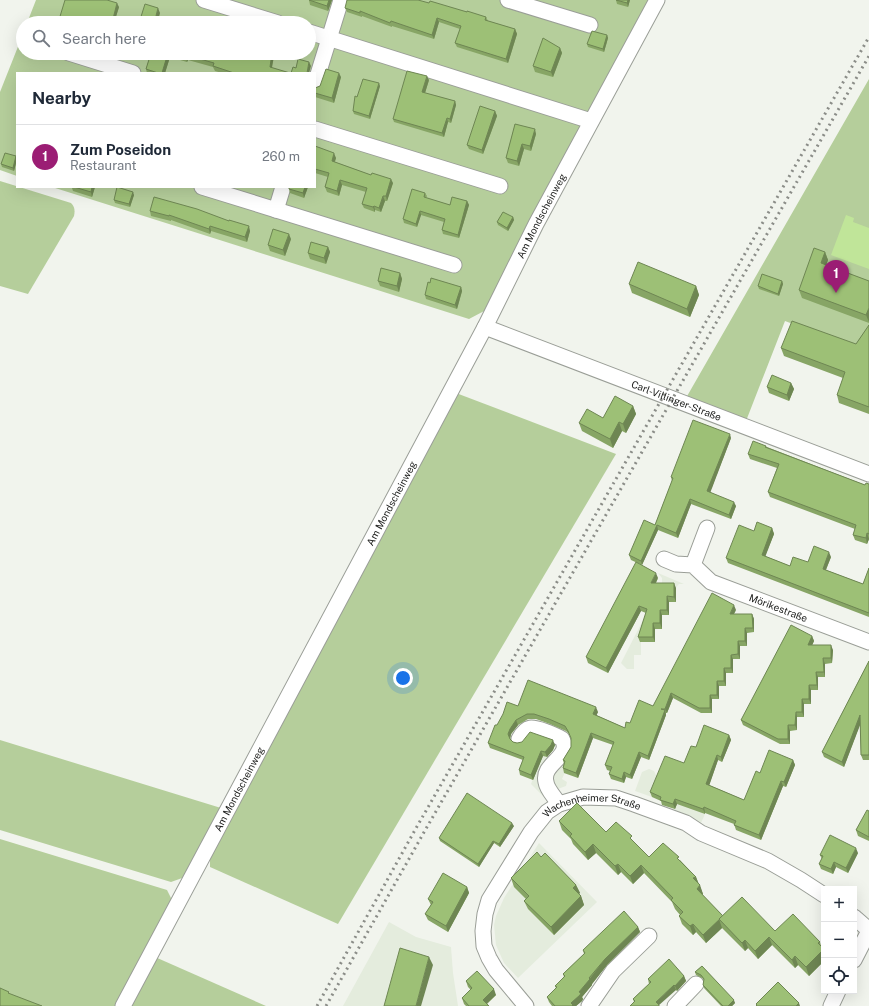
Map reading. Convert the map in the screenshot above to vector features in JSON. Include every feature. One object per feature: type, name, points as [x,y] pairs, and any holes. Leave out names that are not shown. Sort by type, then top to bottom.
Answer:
[{"type":"street","points":[[204,0],[255,16]]},
{"type":"street","points":[[316,81],[341,0]]},
{"type":"street","points":[[508,0],[590,25]]},
{"type":"street","name":"Am Mondscheinweg","points":[[123,1006],[484,327],[591,121],[657,0]]},
{"type":"street","points":[[316,34],[591,121]]},
{"type":"street","points":[[91,60],[130,72]]},
{"type":"street","points":[[316,130],[500,186]]},
{"type":"street","points":[[205,188],[454,265]]},
{"type":"street","points":[[276,210],[283,188]]},
{"type":"street","name":"Carl-Villinger-Straße","points":[[484,327],[707,409],[869,474]]},
{"type":"street","points":[[664,559],[676,564],[693,565],[707,528]]},
{"type":"street","name":"Mörikestraße","points":[[693,565],[711,582],[869,642]]},
{"type":"street","points":[[520,740],[526,729],[534,728],[559,737],[564,742],[560,758],[548,768],[546,776],[546,782],[559,804]]},
{"type":"street","name":"Wachenheimer Straße","points":[[526,1006],[514,1000],[489,958],[484,946],[483,931],[485,914],[489,900],[531,832],[547,812],[559,804],[582,797],[607,797],[629,802],[686,823],[701,833],[768,860],[821,893]]},
{"type":"street","points":[[855,958],[869,930],[857,919]]},
{"type":"street","points":[[589,1006],[613,971],[649,936]]},
{"type":"street","points":[[675,1006],[696,984]]},
{"type":"street","points":[[831,1006],[837,994]]},
{"type":"shaded area","points":[[36,0],[652,0],[486,310],[469,319],[55,188],[316,188],[316,72],[16,72],[16,176],[0,170],[0,92],[16,52],[16,60],[316,60],[316,16],[30,16]]},
{"type":"shaded area","points":[[869,79],[869,353],[785,321],[746,421],[686,398]]},
{"type":"shaded area","points":[[0,181],[16,186],[16,188],[23,188],[71,203],[75,212],[74,216],[28,294],[0,286]]},
{"type":"shaded area","points":[[846,215],[854,218],[853,222],[869,228],[869,269],[831,255]]},
{"type":"shaded area","points":[[456,393],[616,454],[338,924],[210,867],[210,853]]},
{"type":"shaded area","points":[[658,573],[684,584],[679,584],[662,602],[648,629],[648,642],[641,642],[641,655],[634,655],[634,669],[627,669],[621,663],[662,583],[662,578]]},
{"type":"shaded area","points":[[520,716],[579,740],[562,779],[567,782],[566,786],[555,790],[545,798],[531,784],[542,755],[551,759],[556,746],[552,744],[527,749],[507,740]]},
{"type":"shaded area","points":[[0,740],[221,808],[185,877],[171,882],[0,830]]},
{"type":"shaded area","points":[[649,769],[654,771],[659,778],[652,797],[635,791],[642,772]]},
{"type":"shaded area","points":[[685,785],[705,814],[701,823],[674,812]]},
{"type":"shaded area","points":[[0,839],[167,890],[172,900],[116,1006],[0,1006]]},
{"type":"shaded area","points":[[539,843],[597,902],[518,978],[504,963],[496,945],[494,925],[496,916],[504,898]]},
{"type":"shaded area","points":[[389,922],[416,937],[451,947],[458,1006],[343,1006]]},
{"type":"shaded area","points":[[155,957],[266,1006],[129,1006]]},
{"type":"building","points":[[65,0],[107,0],[117,3],[114,16],[60,16]]},
{"type":"building","points":[[309,0],[329,0],[327,6]]},
{"type":"building","points":[[347,0],[418,0],[429,3],[430,1],[486,17],[485,20],[515,29],[506,59],[455,43],[461,26],[437,18],[432,35],[391,21],[390,23],[360,11],[360,13],[345,8]]},
{"type":"building","points":[[616,0],[628,0],[627,3]]},
{"type":"building","points":[[145,4],[158,8],[156,16],[141,16]]},
{"type":"building","points":[[592,31],[607,35],[603,49],[587,44]]},
{"type":"building","points":[[543,38],[560,48],[551,72],[533,66]]},
{"type":"building","points":[[149,60],[166,60],[162,72],[155,72],[146,69]]},
{"type":"building","points":[[204,60],[271,60],[270,67],[287,72],[231,72],[213,66],[214,63]]},
{"type":"building","points":[[298,60],[309,62],[307,72],[291,72],[293,67],[296,68]]},
{"type":"building","points":[[326,69],[339,73],[332,98],[316,93],[316,88],[320,86]]},
{"type":"building","points":[[407,71],[427,76],[422,92],[455,101],[450,119],[447,118],[442,133],[393,119]]},
{"type":"building","points":[[363,79],[379,83],[369,116],[353,111],[355,96],[357,97]]},
{"type":"building","points":[[480,106],[495,111],[482,150],[467,145]]},
{"type":"building","points":[[515,124],[535,129],[530,146],[522,144],[517,161],[506,158]]},
{"type":"building","points":[[316,146],[334,153],[332,161],[371,175],[372,173],[391,179],[386,196],[383,196],[379,208],[362,204],[367,188],[340,180],[337,191],[325,187],[329,173],[316,169]]},
{"type":"building","points":[[5,153],[16,156],[13,168],[1,164]]},
{"type":"building","points":[[77,188],[92,188],[91,192]]},
{"type":"building","points":[[117,188],[133,192],[129,204],[114,200]]},
{"type":"building","points":[[289,188],[305,188],[303,193]]},
{"type":"building","points":[[412,189],[425,193],[424,197],[450,205],[452,197],[467,201],[458,235],[442,230],[445,219],[420,211],[416,224],[403,219]]},
{"type":"building","points":[[154,197],[249,226],[245,237],[210,226],[209,229],[169,215],[150,211]]},
{"type":"building","points":[[503,212],[513,217],[507,228],[497,222]]},
{"type":"building","points":[[273,229],[289,234],[283,250],[268,245]]},
{"type":"building","points":[[311,242],[328,247],[324,258],[308,253]]},
{"type":"building","points":[[814,248],[825,252],[821,263],[869,281],[869,308],[866,315],[799,290]]},
{"type":"building","points":[[638,262],[696,286],[687,309],[629,284]]},
{"type":"building","points":[[381,268],[400,273],[397,286],[378,281]]},
{"type":"building","points":[[762,274],[782,281],[778,294],[758,286]]},
{"type":"building","points":[[431,278],[461,287],[455,305],[425,295],[428,282],[430,283]]},
{"type":"building","points":[[792,321],[856,344],[869,325],[869,407],[837,395],[845,372],[781,348]]},
{"type":"building","points":[[772,375],[791,383],[787,395],[767,387]]},
{"type":"building","points":[[615,396],[633,406],[623,424],[619,422],[610,439],[579,423],[587,409],[603,418]]},
{"type":"building","points":[[693,420],[730,434],[707,491],[734,502],[729,515],[690,499],[676,533],[657,525],[641,561],[629,555],[644,520],[655,525],[673,478],[671,477]]},
{"type":"building","points":[[753,441],[865,485],[866,483],[869,484],[869,534],[867,533],[866,538],[853,535],[856,525],[768,492],[779,464],[748,454]]},
{"type":"building","points":[[757,522],[772,528],[762,555],[790,566],[793,557],[808,562],[814,546],[829,552],[823,569],[863,584],[869,568],[869,613],[726,558],[739,525],[754,531]]},
{"type":"building","points":[[636,562],[656,573],[651,583],[674,583],[674,597],[667,596],[667,610],[660,610],[660,623],[653,623],[653,637],[638,637],[647,609],[639,606],[606,668],[586,657]]},
{"type":"building","points":[[712,593],[734,605],[730,614],[752,614],[753,628],[745,628],[745,641],[738,641],[738,654],[731,655],[731,668],[724,668],[724,681],[717,681],[717,695],[710,695],[710,708],[699,708],[671,693],[665,709],[661,709],[665,710],[648,756],[639,752],[630,775],[624,772],[622,779],[609,774],[612,767],[605,765],[614,742],[591,733],[576,773],[563,768],[565,761],[563,760],[571,747],[571,738],[568,731],[565,726],[534,714],[527,714],[516,720],[508,734],[513,742],[517,743],[522,742],[530,732],[553,740],[545,752],[541,751],[531,775],[519,770],[524,757],[488,743],[495,725],[497,725],[503,714],[507,702],[518,706],[528,680],[596,707],[593,714],[625,728],[626,722],[630,723],[639,700],[653,706]]},
{"type":"building","points":[[791,625],[812,636],[808,645],[831,645],[831,658],[823,658],[824,672],[816,672],[817,685],[809,685],[809,699],[802,699],[802,712],[796,712],[795,725],[788,725],[788,739],[778,739],[741,720]]},
{"type":"building","points":[[869,661],[869,755],[861,755],[860,715],[842,762],[822,752]]},
{"type":"building","points":[[704,725],[729,735],[721,757],[717,755],[706,784],[744,800],[756,771],[760,773],[769,750],[793,760],[784,782],[781,781],[759,835],[734,825],[736,821],[704,807],[703,809],[675,799],[673,804],[660,800],[661,797],[650,792],[665,756],[684,763],[691,746],[696,747]]},
{"type":"building","points":[[467,793],[512,823],[499,844],[493,841],[478,864],[439,838]]},
{"type":"building","points":[[577,803],[606,832],[616,822],[632,836],[630,838],[649,857],[663,843],[679,857],[677,858],[696,877],[693,878],[700,885],[697,889],[723,916],[703,935],[693,924],[690,926],[679,916],[683,912],[671,900],[673,898],[641,865],[630,876],[618,864],[615,866],[593,844],[585,852],[570,836],[572,834],[559,821]]},
{"type":"building","points":[[867,810],[869,811],[869,837],[856,830]]},
{"type":"building","points":[[830,835],[856,848],[846,868],[834,862],[831,869],[819,864],[823,856],[820,855]]},
{"type":"building","points":[[537,852],[541,857],[545,853],[576,885],[573,888],[581,896],[551,927],[524,901],[529,896],[511,878]]},
{"type":"building","points":[[443,873],[467,887],[446,926],[425,914],[433,902],[428,899]]},
{"type":"building","points":[[742,897],[775,931],[793,914],[820,942],[818,943],[821,946],[821,952],[806,967],[795,956],[792,960],[769,937],[755,951],[745,940],[742,943],[719,919]]},
{"type":"building","points":[[624,911],[638,927],[605,959],[589,978],[590,979],[579,992],[581,993],[580,995],[571,1003],[573,1005],[572,1006],[555,1006],[547,997],[565,976],[563,974],[585,953],[583,950]]},
{"type":"building","points":[[400,948],[429,957],[416,1006],[384,1006]]},
{"type":"building","points":[[669,959],[684,976],[675,986],[674,985],[656,1002],[659,1006],[630,1006],[635,1001],[633,999],[651,982],[648,979]]},
{"type":"building","points":[[702,966],[734,1000],[728,1006],[723,1006],[703,985],[704,979],[701,975],[695,972]]},
{"type":"building","points":[[477,971],[494,989],[483,1000],[489,1006],[469,1006],[462,998],[472,988],[466,981]]},
{"type":"building","points":[[778,982],[799,1003],[796,1006],[756,1006],[756,1004]]},
{"type":"building","points":[[0,988],[9,992],[8,993],[42,1006],[0,1006]]},
{"type":"railway","points":[[317,1006],[415,830],[869,37]]},
{"type":"railway","points":[[326,1006],[869,56]]},
{"type":"place","name":"Zum Poseidon","points":[[836,293]]}]
